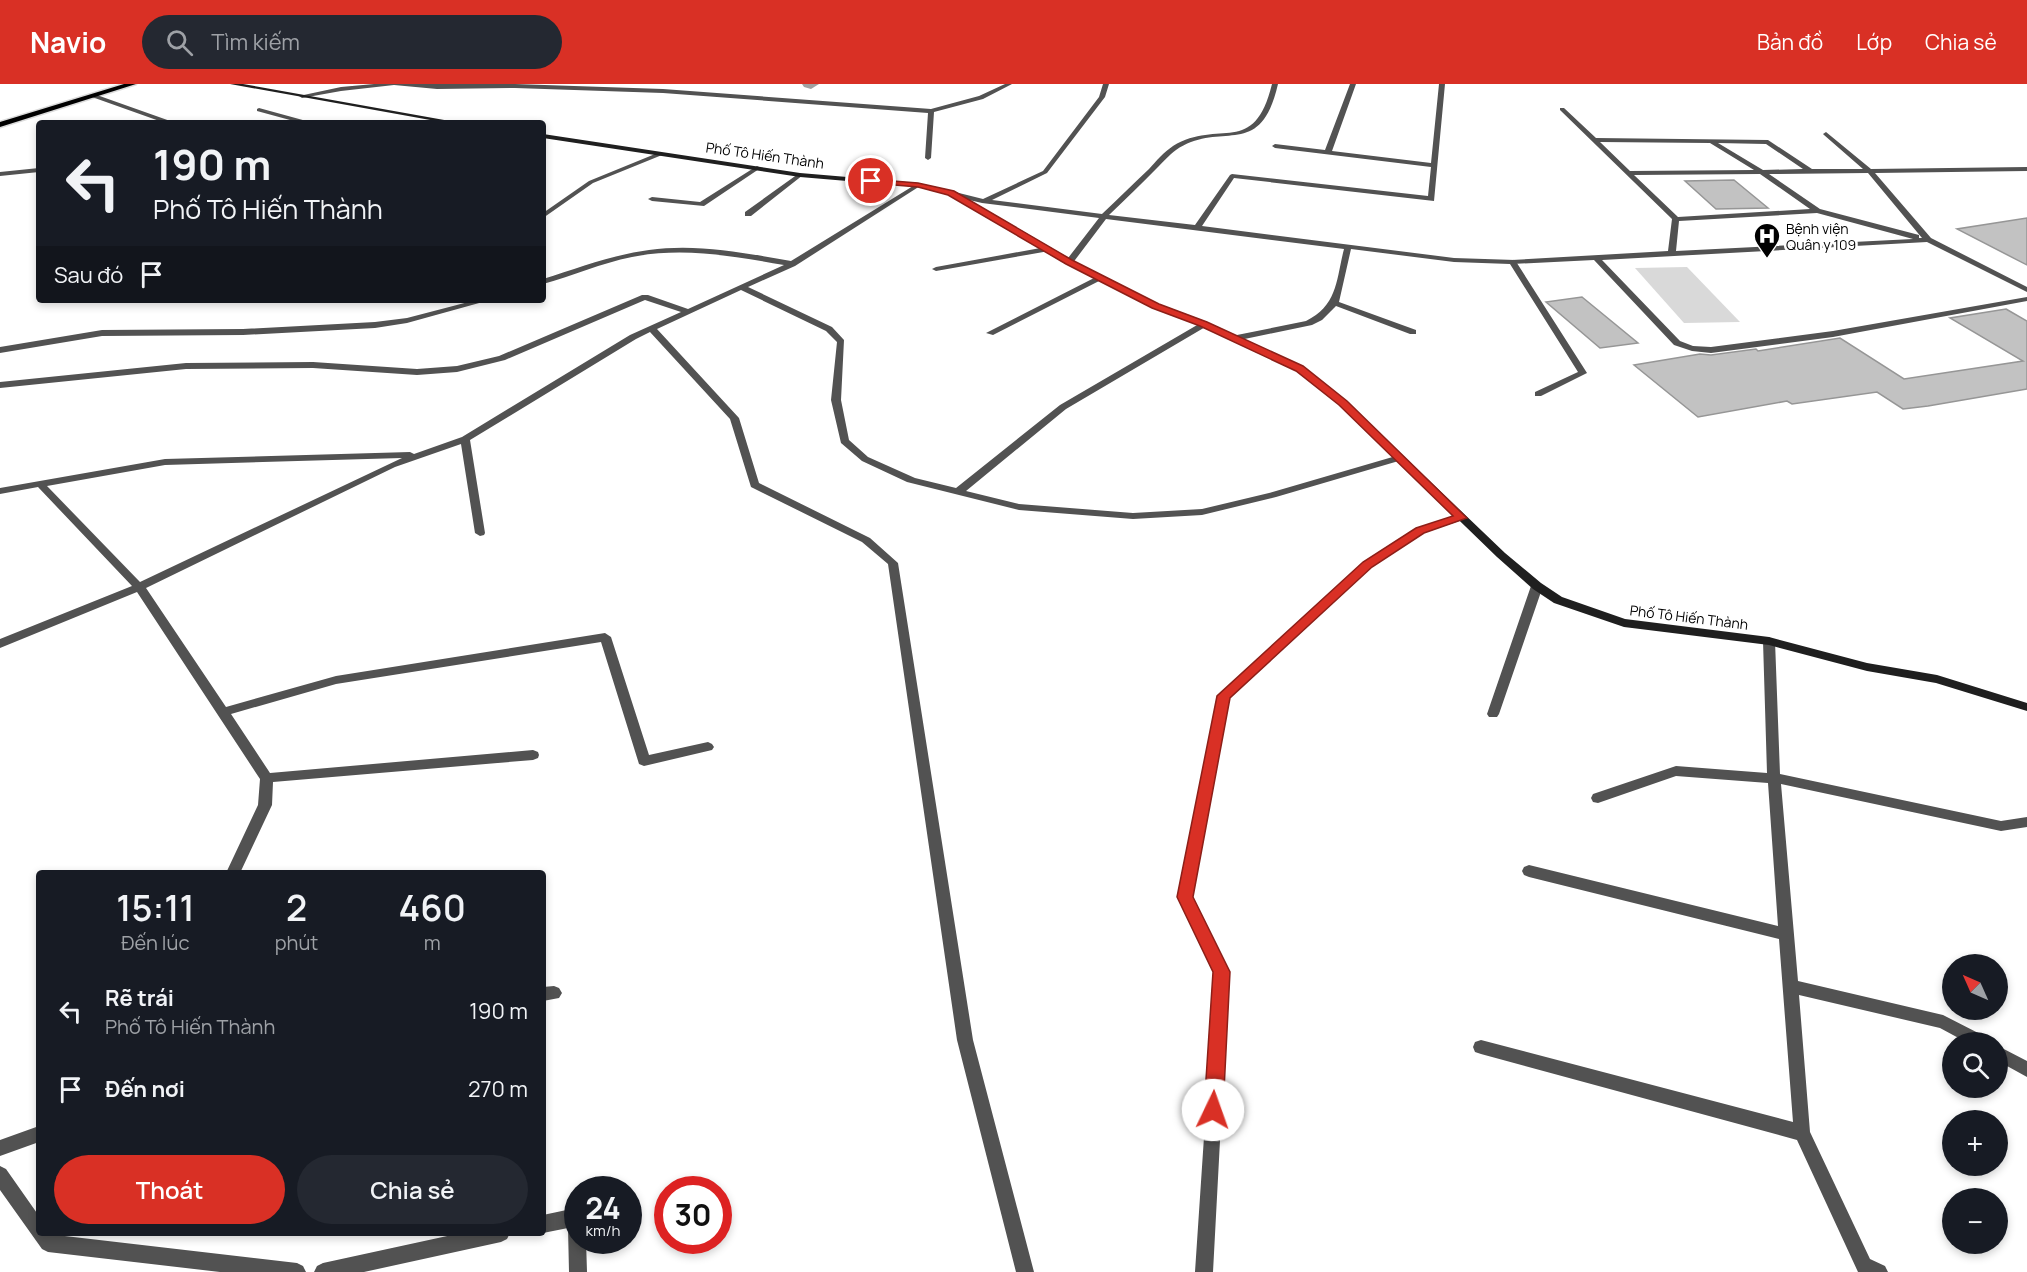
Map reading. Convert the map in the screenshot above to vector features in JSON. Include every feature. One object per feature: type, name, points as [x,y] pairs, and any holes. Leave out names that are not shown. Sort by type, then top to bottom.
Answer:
[{"type":"main road","points":[[0,117],[108,84]]},
{"type":"main road","points":[[0,125],[132,84]]},
{"type":"street","points":[[232,84],[441,120]]},
{"type":"street","points":[[302,96],[349,88],[395,84],[437,87],[515,86],[663,91],[931,111],[976,99],[996,92],[1009,84]]},
{"type":"street","points":[[982,201],[1045,172],[1102,97],[1106,84]]},
{"type":"street","points":[[1069,262],[1104,216],[1173,149],[1192,139],[1241,133],[1256,126],[1270,105],[1275,84]]},
{"type":"street","points":[[1328,152],[1353,84]]},
{"type":"street","points":[[1197,228],[1232,176],[1431,199],[1442,84]]},
{"type":"street","points":[[94,96],[162,120]]},
{"type":"street","points":[[1562,109],[1676,219],[1817,211],[1928,240],[2027,290]]},
{"type":"street","points":[[259,110],[297,120]]},
{"type":"street","points":[[928,158],[931,111]]},
{"type":"street","points":[[1826,134],[1870,171],[1928,240]]},
{"type":"street","name":"Phố Tô Hiến Thành","points":[[546,136],[800,175],[918,185],[951,193],[1069,262],[1156,306],[1204,324],[1300,369],[1343,403],[1461,518],[1537,586],[1558,600],[1624,623],[1768,641],[1867,667],[1936,679],[2027,707]]},
{"type":"street","points":[[1596,140],[1768,142],[1809,171]]},
{"type":"street","points":[[1711,141],[1761,171],[1817,211]]},
{"type":"street","points":[[1275,146],[1434,165]]},
{"type":"street","points":[[546,214],[591,182],[660,154]]},
{"type":"street","points":[[652,199],[701,204],[757,168]]},
{"type":"street","points":[[1629,173],[2027,169]]},
{"type":"street","points":[[0,174],[36,170]]},
{"type":"street","points":[[748,214],[800,175]]},
{"type":"street","points":[[0,644],[139,587],[392,465],[465,439],[633,337],[792,264],[918,185]]},
{"type":"street","points":[[951,193],[982,201],[1454,260],[1512,262],[1928,240]]},
{"type":"street","points":[[1672,255],[1676,219]]},
{"type":"street","points":[[1235,338],[1309,323],[1319,318],[1335,303],[1348,247]]},
{"type":"street","points":[[936,269],[1046,249]]},
{"type":"street","points":[[546,281],[622,257],[661,251],[724,253],[792,264]]},
{"type":"street","points":[[1596,258],[1677,343],[1711,350],[1833,334],[2027,299]]},
{"type":"street","points":[[1512,262],[1583,373],[1538,394]]},
{"type":"street","points":[[990,333],[1101,278]]},
{"type":"street","points":[[743,288],[829,329],[841,342],[836,400],[844,441],[865,459],[911,480],[1019,507],[1133,516],[1202,512],[1272,495],[1399,458]]},
{"type":"street","points":[[0,385],[186,366],[313,365],[417,372],[456,369],[502,358],[645,297],[689,312]]},
{"type":"street","points":[[0,350],[102,333],[264,332],[375,325],[407,320],[474,303]]},
{"type":"street","points":[[1335,303],[1413,332]]},
{"type":"street","points":[[958,492],[1063,407],[1204,324]]},
{"type":"street","points":[[652,328],[734,418],[755,485],[866,540],[893,562],[964,1040],[1025,1272]]},
{"type":"street","points":[[465,439],[480,533]]},
{"type":"street","points":[[0,491],[165,462],[421,454]]},
{"type":"street","points":[[40,484],[139,587],[267,778],[265,805],[235,870]]},
{"type":"street","points":[[1204,1272],[1222,972],[1185,897],[1224,696],[1368,564],[1420,531],[1461,518]]},
{"type":"street","points":[[1493,714],[1537,586]]},
{"type":"street","points":[[223,712],[336,680],[605,637],[644,761],[708,747]]},
{"type":"street","points":[[1768,641],[1774,778],[1802,1133],[1870,1270]]},
{"type":"street","points":[[267,778],[533,755]]},
{"type":"street","points":[[1598,798],[1676,771],[1774,778],[2001,826],[2027,822]]},
{"type":"street","points":[[1529,871],[1786,934]]},
{"type":"street","points":[[1791,986],[1942,1022],[1961,1032]]},
{"type":"street","points":[[1481,1047],[1802,1133]]},
{"type":"street","points":[[2008,1059],[2027,1069]]},
{"type":"street","points":[[0,1148],[36,1135]]},
{"type":"street","points":[[0,1175],[36,1226]]},
{"type":"street","points":[[546,1223],[576,1217],[578,1272]]},
{"type":"street","points":[[43,1236],[48,1243],[297,1272]]},
{"type":"street","points":[[323,1272],[487,1236]]},
{"type":"shaded area","points":[[1687,267],[1740,322],[1684,323],[1635,268]]},
{"type":"building","points":[[1734,180],[1768,208],[1716,209],[1685,181]]},
{"type":"building","points":[[2027,218],[2027,265],[1957,229]]},
{"type":"building","points":[[1582,297],[1638,343],[1600,348],[1546,302]]},
{"type":"building","points":[[2006,309],[2027,321],[2027,389],[1928,406],[1903,409],[1877,392],[1792,404],[1787,401],[1698,417],[1634,365],[1700,354],[1711,355],[1756,349],[1758,351],[1840,338],[1904,379],[2023,361],[1950,318]]},
{"type":"place","name":"Bệnh viện Quân y 109","points":[[1767,259]]},
{"type":"route","points":[[871,181],[918,185],[951,193],[1069,262],[1156,306],[1204,324],[1300,369],[1343,403],[1461,518],[1420,531],[1368,564],[1224,696],[1185,897],[1222,972],[1213,1110]]}]
